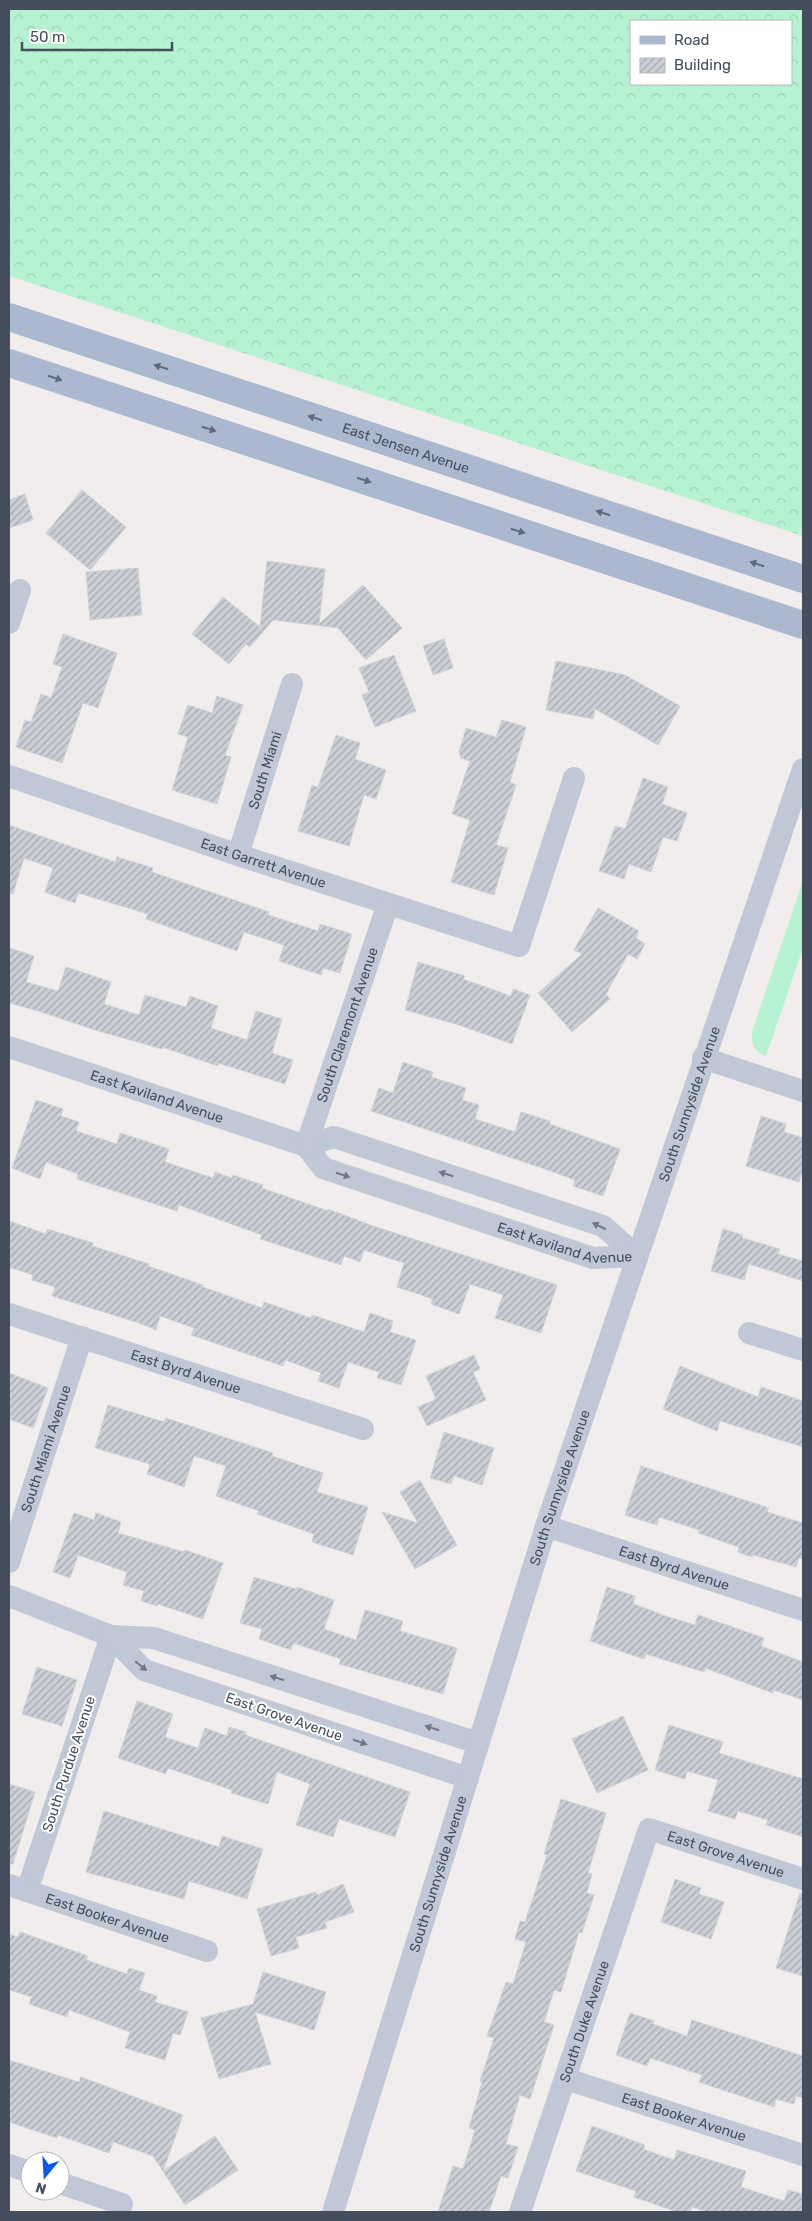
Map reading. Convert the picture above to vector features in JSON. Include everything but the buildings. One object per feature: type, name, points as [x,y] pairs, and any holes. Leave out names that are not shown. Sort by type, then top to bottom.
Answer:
[{"type":"main road","name":"East Jensen Avenue","points":[[9,317],[803,579]]},
{"type":"main road","points":[[9,363],[803,625]]},
{"type":"street","points":[[9,623],[20,590]]},
{"type":"street","name":"South Miami","points":[[238,855],[292,684]]},
{"type":"street","name":"South Sunnyside Avenue","points":[[333,2212],[546,1526],[703,1058],[803,770]]},
{"type":"street","name":"East Garrett Avenue","points":[[9,776],[238,855],[519,946],[574,778]]},
{"type":"street","name":"South Claremont Avenue","points":[[306,1146],[388,904]]},
{"type":"street","name":"East Kaviland Avenue","points":[[9,1047],[306,1146],[324,1168],[593,1258],[637,1256]]},
{"type":"street","points":[[703,1058],[803,1091]]},
{"type":"street","name":"East Kaviland Avenue","points":[[306,1146],[334,1137],[603,1226],[637,1256]]},
{"type":"street","name":"East Byrd Avenue","points":[[9,1314],[363,1429]]},
{"type":"street","points":[[750,1333],[803,1350]]},
{"type":"street","name":"South Miami Avenue","points":[[9,1562],[82,1337]]},
{"type":"street","name":"East Byrd Avenue","points":[[546,1526],[803,1610]]},
{"type":"street","name":"East Grove Avenue","points":[[9,1596],[111,1636],[154,1638],[478,1743]]},
{"type":"street","name":"East Grove Avenue","points":[[111,1636],[144,1670],[468,1778]]},
{"type":"street","name":"South Purdue Avenue","points":[[18,1888],[111,1636]]},
{"type":"street","name":"East Grove Avenue","points":[[649,1829],[803,1879]]},
{"type":"street","name":"South Duke Avenue","points":[[520,2212],[649,1829]]},
{"type":"street","name":"East Booker Avenue","points":[[18,1888],[207,1951]]},
{"type":"street","name":"East Booker Avenue","points":[[566,2078],[803,2155]]},
{"type":"street","points":[[70,2187],[121,2208]]},
{"type":"green space","points":[[9,9],[803,9],[803,536],[9,276]]},
{"type":"green space","points":[[803,880],[803,948],[766,1056],[754,1047],[752,1032]]}]
